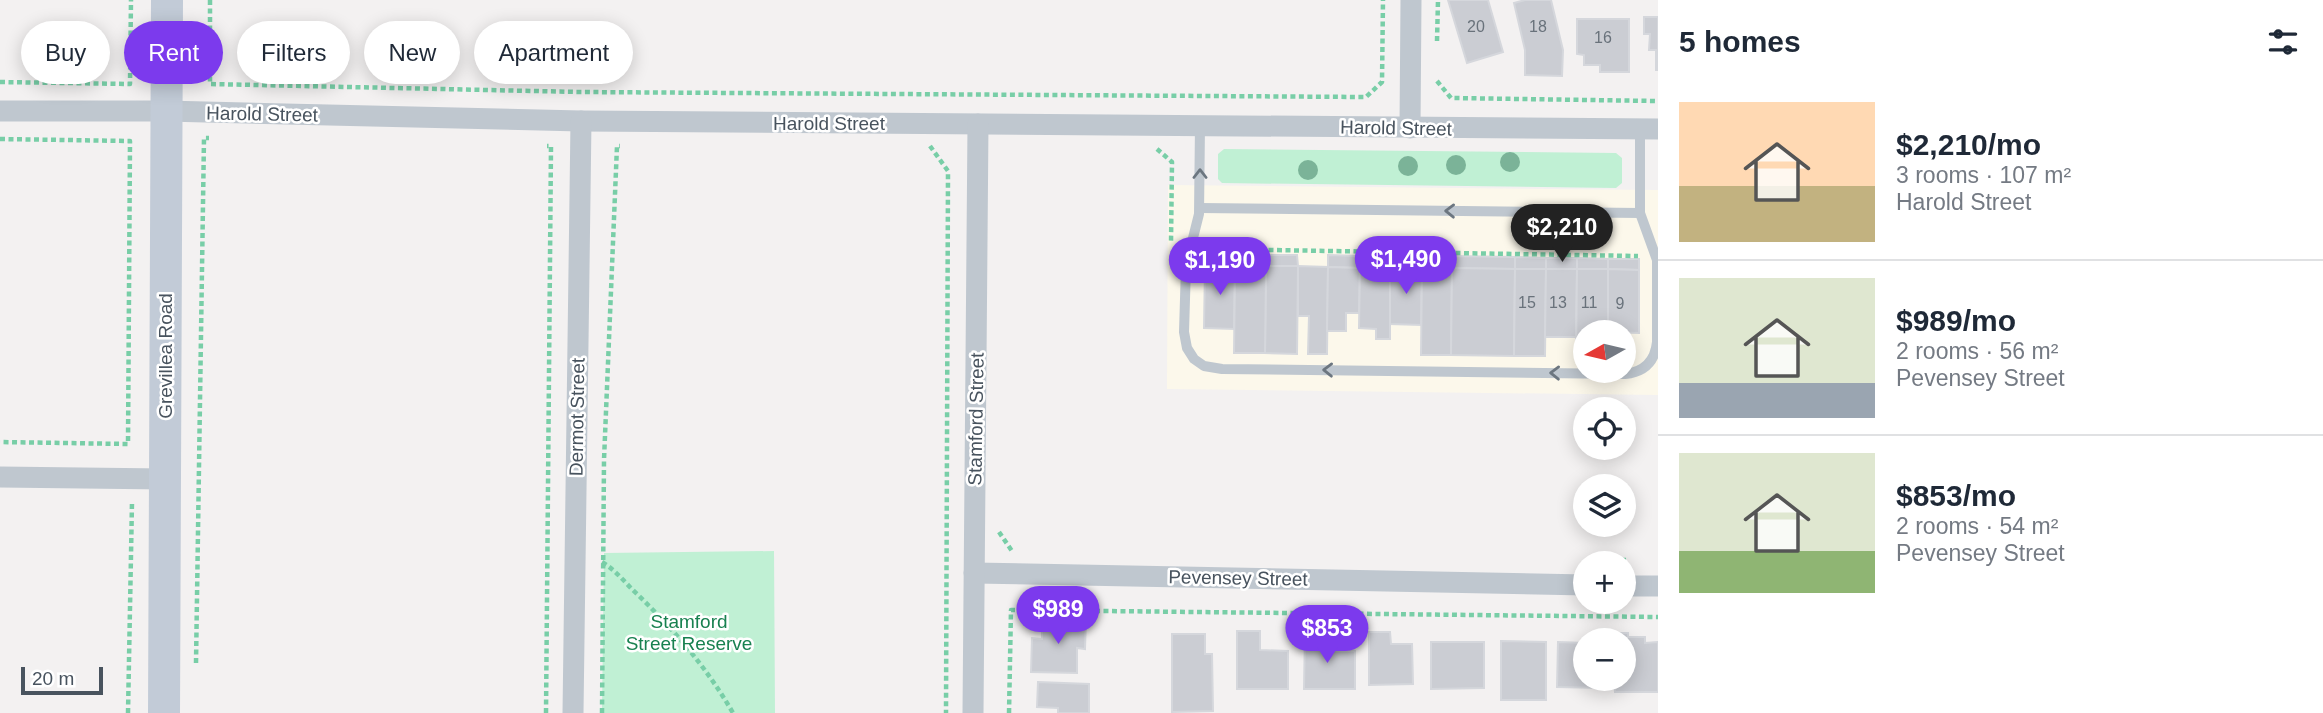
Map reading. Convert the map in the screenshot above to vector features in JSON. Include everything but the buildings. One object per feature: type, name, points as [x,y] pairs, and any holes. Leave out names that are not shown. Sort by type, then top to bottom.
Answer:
[{"type":"street","name":"Grevillea Road","points":[[164,713],[167,0]]},
{"type":"street","points":[[1410,128],[1412,0]]},
{"type":"street","name":"Harold Street","points":[[0,111],[165,111],[581,121],[1649,129]]},
{"type":"street","name":"Dermot Street","points":[[573,713],[581,121]]},
{"type":"street","name":"Stamford Street","points":[[973,713],[978,124]]},
{"type":"street","points":[[0,477],[165,479]]},
{"type":"street","name":"Pevensey Street","points":[[974,573],[1573,585]]},
{"type":"street","points":[[1636,586],[1658,586]]},
{"type":"lane","points":[[1200,125],[1200,208],[1189,248],[1184,331],[1189,353],[1204,366],[1222,369],[1625,374],[1644,369],[1655,354],[1658,268],[1640,212],[1649,129]]},
{"type":"lane","points":[[1200,208],[1640,212]]},
{"type":"path","points":[[0,82],[130,84],[131,0]]},
{"type":"path","points":[[211,0],[209,84],[580,92],[1366,97],[1382,82],[1383,0]]},
{"type":"path","points":[[1437,48],[1438,0]]},
{"type":"path","points":[[1437,72],[1437,84],[1451,98],[1658,100]]},
{"type":"path","points":[[196,676],[204,138]]},
{"type":"path","points":[[0,139],[130,141],[128,444],[0,442]]},
{"type":"path","points":[[546,713],[551,146]]},
{"type":"path","points":[[602,713],[604,460],[617,146]]},
{"type":"path","points":[[930,146],[948,171],[946,713]]},
{"type":"path","points":[[1143,148],[1156,149],[1172,162],[1171,248],[1641,256],[1654,250]]},
{"type":"path","points":[[128,713],[132,497]]},
{"type":"path","points":[[575,552],[617,571],[702,664],[733,713]]},
{"type":"path","points":[[1009,713],[1011,610],[1658,617]]},
{"type":"shaded area","points":[[1168,185],[1658,190],[1658,395],[1167,389]]},
{"type":"green space","points":[[1224,149],[1616,153],[1622,158],[1622,183],[1616,188],[1222,183],[1218,179],[1218,154]]},
{"type":"green space","name":"Stamford Street Reserve","points":[[774,551],[775,713],[602,713],[604,553]]}]
